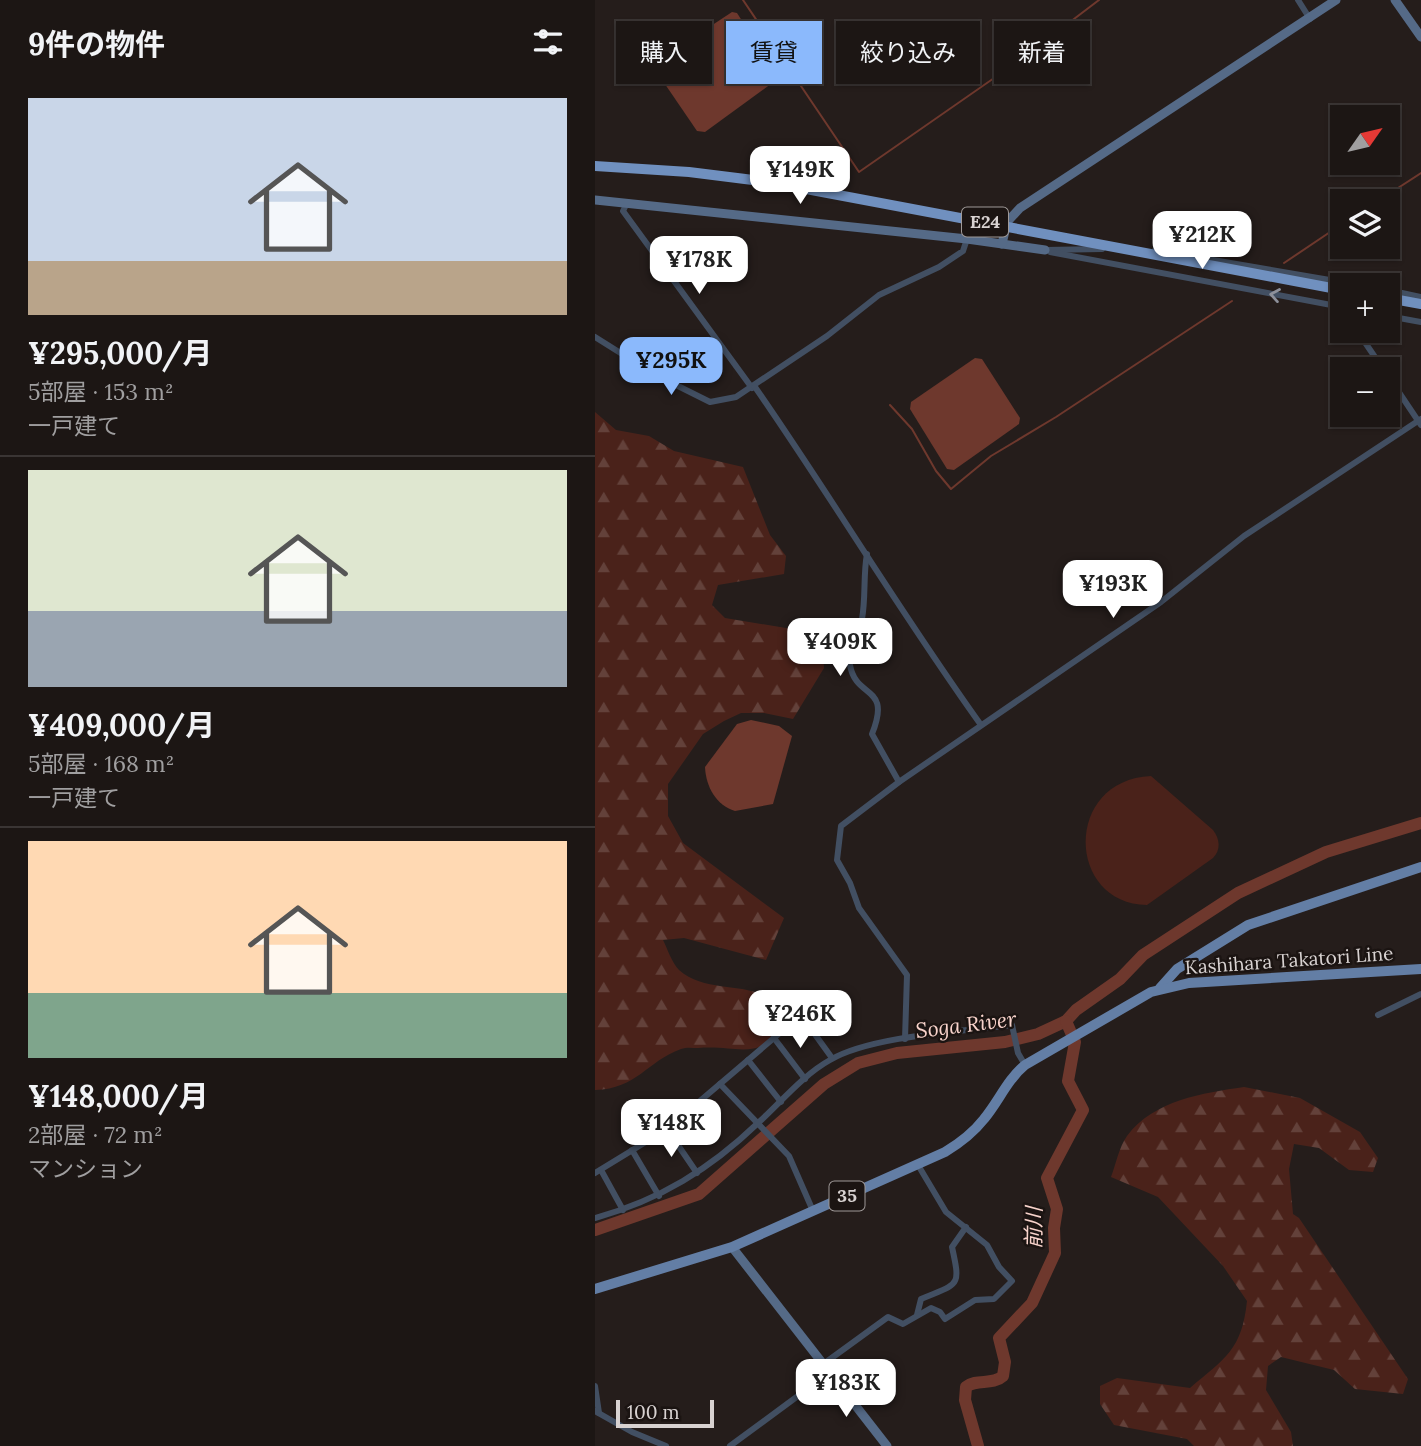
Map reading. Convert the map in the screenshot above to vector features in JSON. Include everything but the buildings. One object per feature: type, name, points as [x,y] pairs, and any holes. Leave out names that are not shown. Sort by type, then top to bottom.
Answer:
[{"type":"highway","points":[[595,159],[628,166]]},
{"type":"highway","points":[[595,168],[628,166]]},
{"type":"highway","name":"E24","points":[[628,166],[769,182],[1330,288]]},
{"type":"highway","points":[[1400,300],[1421,304]]},
{"type":"main road","points":[[1002,244],[1010,216],[1020,208],[1336,0]]},
{"type":"main road","points":[[1395,0],[1421,37]]},
{"type":"main road","points":[[595,200],[967,239],[1045,250]]},
{"type":"main road","name":"Kashihara Takatori Line","points":[[595,1289],[732,1247],[918,1165],[957,1145],[975,1130],[1014,1075],[1025,1065],[1160,988],[1177,968],[1248,925],[1421,867]]},
{"type":"main road","name":"Kashihara Takatori Line","points":[[1160,988],[1421,969]]},
{"type":"main road","points":[[732,1247],[887,1446]]},
{"type":"street","points":[[1298,0],[1310,19]]},
{"type":"street","points":[[628,202],[623,211],[753,388],[981,725]]},
{"type":"street","points":[[595,337],[654,374],[710,402],[736,397],[827,336],[879,295],[939,267],[963,251],[967,239]]},
{"type":"street","points":[[1045,250],[1168,251],[1330,280]]},
{"type":"street","points":[[1045,250],[1330,305]]},
{"type":"street","points":[[1400,292],[1421,296]]},
{"type":"street","points":[[1400,318],[1421,322]]},
{"type":"street","points":[[905,1038],[907,975],[859,908],[837,852],[841,826],[899,782],[1161,602],[1244,536],[1420,422],[1400,393]]},
{"type":"street","points":[[867,554],[863,615],[850,663],[853,675],[879,706],[880,712],[871,734],[899,782]]},
{"type":"street","points":[[1378,1015],[1421,994]]},
{"type":"street","points":[[623,1210],[598,1171],[667,1129],[801,1015],[832,1058]]},
{"type":"street","points":[[595,1217],[659,1196],[697,1173],[729,1151],[805,1079],[832,1058],[905,1038],[1012,1028],[1018,1053],[1025,1065]]},
{"type":"street","points":[[774,1038],[805,1079]]},
{"type":"street","points":[[748,1060],[781,1101]]},
{"type":"street","points":[[720,1084],[789,1156],[813,1211]]},
{"type":"street","points":[[667,1129],[697,1173]]},
{"type":"street","points":[[632,1150],[659,1196]]},
{"type":"street","points":[[730,1446],[888,1317],[903,1324],[931,1308],[940,1312],[945,1320],[975,1300],[994,1298],[1012,1280],[999,1267],[987,1245],[946,1212],[918,1165]]},
{"type":"street","points":[[917,1315],[921,1299],[950,1287],[957,1280],[959,1274],[952,1247],[966,1227]]},
{"type":"street","points":[[595,1386],[597,1412],[622,1428],[666,1446]]},
{"type":"green space","points":[[595,412],[616,430],[649,436],[674,451],[743,467],[770,535],[786,556],[784,574],[718,585],[712,605],[725,618],[822,634],[824,668],[793,719],[764,713],[741,713],[724,721],[703,734],[668,784],[668,816],[683,843],[784,918],[766,960],[684,938],[663,940],[670,955],[679,970],[693,979],[742,989],[770,999],[781,1011],[788,1029],[776,1039],[755,1048],[681,1049],[659,1060],[632,1080],[595,1090]]},
{"type":"green space","points":[[1151,776],[1213,830],[1219,844],[1213,858],[1147,905],[1120,899],[1101,885],[1089,865],[1086,842],[1090,818],[1102,798],[1122,783]]},
{"type":"green space","points":[[1244,1087],[1300,1098],[1360,1132],[1378,1158],[1373,1172],[1349,1170],[1319,1148],[1294,1144],[1289,1169],[1293,1214],[1299,1218],[1408,1379],[1403,1394],[1355,1389],[1334,1370],[1281,1357],[1268,1366],[1266,1390],[1291,1432],[1293,1446],[1194,1446],[1187,1439],[1114,1425],[1100,1404],[1100,1386],[1117,1378],[1190,1388],[1230,1352],[1241,1331],[1247,1301],[1223,1266],[1158,1197],[1111,1177],[1124,1140],[1151,1114],[1180,1100]]},
{"type":"shaded area","points":[[732,12],[737,13],[742,21],[726,21],[726,84],[771,84],[705,132],[697,131],[665,84],[712,84],[712,25]]},
{"type":"shaded area","points":[[975,358],[982,359],[1020,418],[1019,424],[954,470],[947,469],[910,409],[911,402]]},
{"type":"shaded area","points":[[751,720],[779,726],[792,736],[773,804],[735,811],[717,800],[707,781],[705,767],[737,724]]},
{"type":"waterway","points":[[743,0],[859,172],[1020,60],[1099,0]]},
{"type":"waterway","points":[[1396,189],[1421,173]]},
{"type":"waterway","points":[[1284,263],[1330,232]]},
{"type":"waterway","points":[[890,405],[912,429],[936,471],[951,489],[991,456],[1056,417],[1232,301]]},
{"type":"waterway","name":"Soga River","points":[[595,1230],[699,1194],[824,1084],[858,1063],[897,1053],[1005,1042],[1038,1034],[1066,1021],[1076,1010],[1120,979],[1143,955],[1238,893],[1326,852],[1421,823]]},
{"type":"waterway","name":"前川","points":[[978,1446],[965,1400],[966,1387],[994,1381],[1003,1376],[1005,1362],[999,1338],[1032,1303],[1055,1253],[1054,1228],[1057,1209],[1047,1178],[1083,1110],[1068,1081],[1075,1042],[1066,1021]]}]
